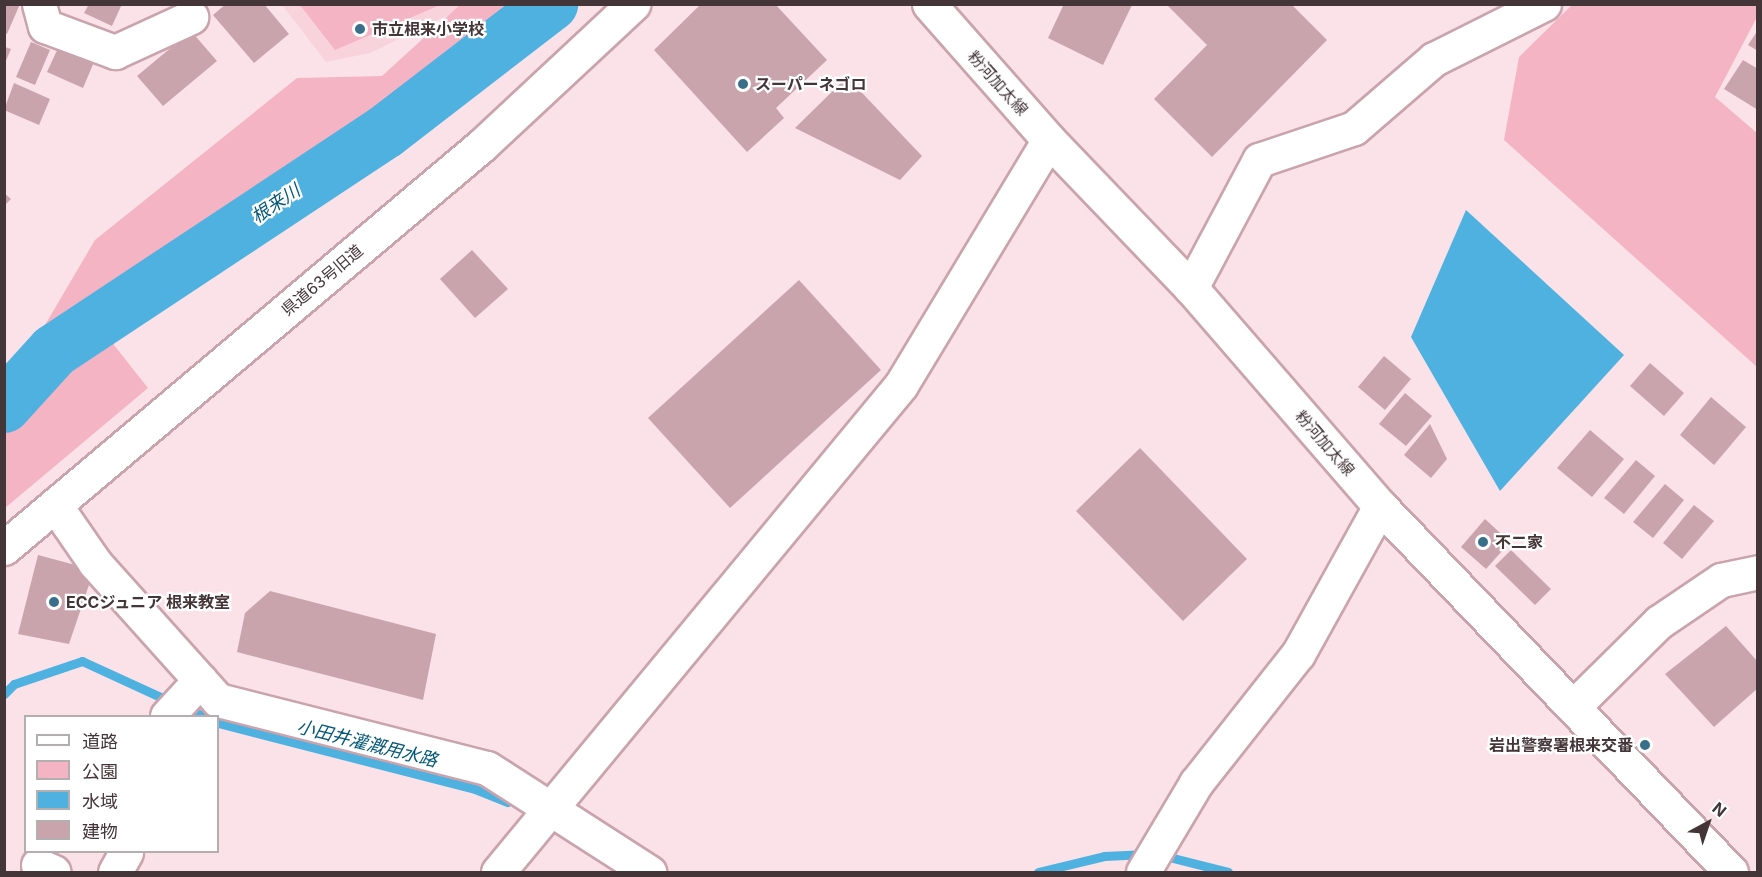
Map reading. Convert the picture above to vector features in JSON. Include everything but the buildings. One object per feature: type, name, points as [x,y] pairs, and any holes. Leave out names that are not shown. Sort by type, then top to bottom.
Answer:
[{"type":"street","points":[[39,4],[45,26],[115,52],[190,17]]},
{"type":"street","name":"県道63号旧道","points":[[16,538],[482,145],[633,4]]},
{"type":"street","name":"粉河加太線","points":[[929,4],[1049,140],[1191,288],[1380,506],[1731,873]]},
{"type":"street","points":[[1191,288],[1259,160],[1354,128],[1434,59],[1544,4]]},
{"type":"street","points":[[498,873],[901,385],[1049,140]]},
{"type":"street","points":[[55,505],[95,563],[196,685],[218,700],[487,768],[554,808],[649,873]]},
{"type":"street","points":[[1150,861],[1196,783],[1298,654],[1380,506]]},
{"type":"street","points":[[1573,706],[1659,622],[1721,580],[1758,572]]},
{"type":"street","points":[[169,715],[196,685]]},
{"type":"street","points":[[115,873],[125,853]]},
{"type":"shaded area","name":"市立根来小学校","points":[[282,5],[469,5],[370,53],[326,62]]},
{"type":"green space","points":[[461,4],[535,5],[364,127],[206,221],[120,283],[114,345],[148,388],[5,508],[5,393],[95,240],[297,78],[382,76]]},
{"type":"green space","points":[[300,5],[440,5],[335,50]]},
{"type":"green space","points":[[1572,5],[1757,5],[1757,17],[1715,97],[1757,133],[1757,367],[1504,140],[1519,57]]},
{"type":"water","points":[[1466,210],[1624,355],[1500,491],[1411,337]]},
{"type":"waterway","name":"根来川","points":[[4,406],[54,351],[385,132],[551,4]]},
{"type":"waterway","name":"小田井灌漑用水路","points":[[4,694],[14,684],[82,661],[171,702]]},
{"type":"waterway","name":"小田井灌漑用水路","points":[[183,707],[201,715]]},
{"type":"waterway","name":"小田井灌漑用水路","points":[[219,723],[475,789],[507,802]]},
{"type":"waterway","name":"小田井灌漑用水路","points":[[1038,872],[1104,856],[1147,854]]},
{"type":"waterway","name":"小田井灌漑用水路","points":[[1161,855],[1228,872]]},
{"type":"place","name":"市立根来小学校","points":[[360,29]]},
{"type":"place","name":"スーパーネゴロ","points":[[743,84]]},
{"type":"place","name":"不二家","points":[[1483,542]]},
{"type":"place","name":"ECCジュニア 根来教室","points":[[54,602]]},
{"type":"place","name":"岩出警察署根来交番","points":[[1645,745]]}]
